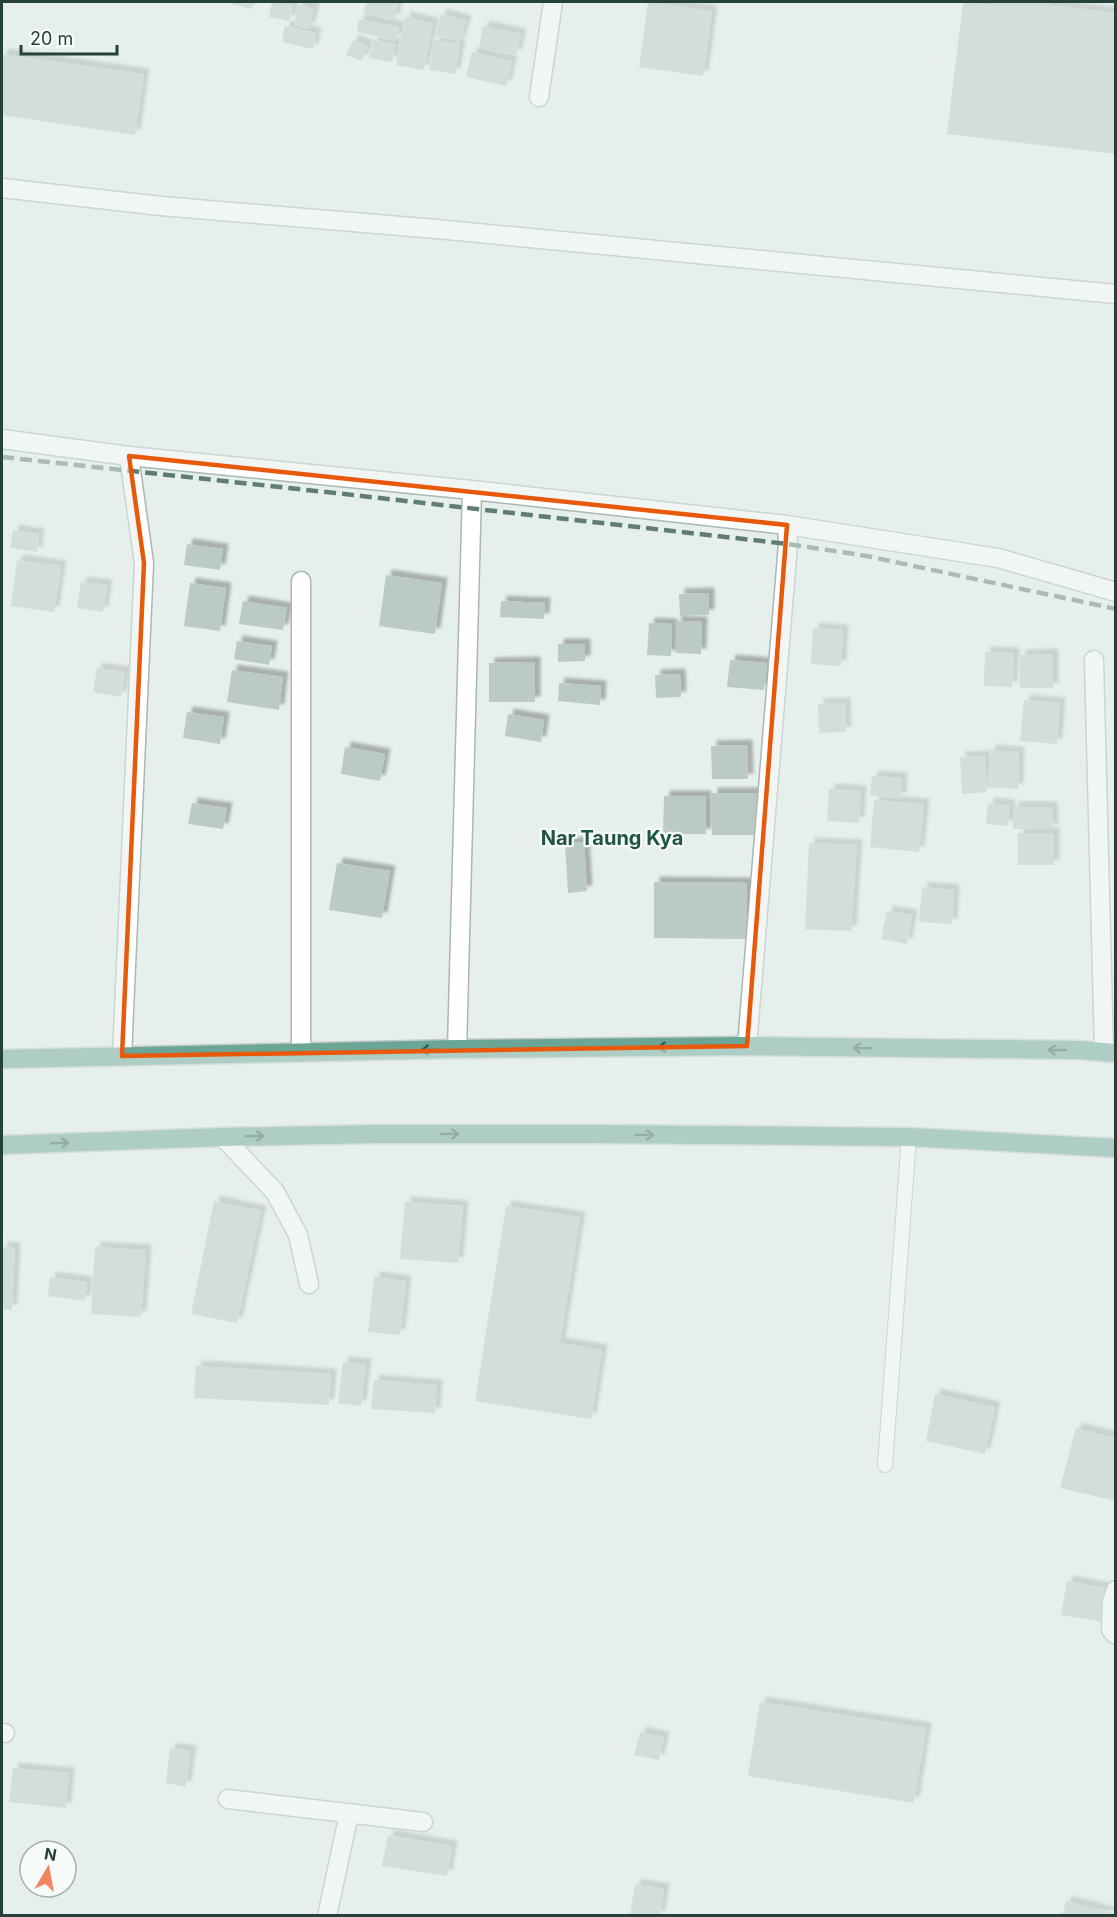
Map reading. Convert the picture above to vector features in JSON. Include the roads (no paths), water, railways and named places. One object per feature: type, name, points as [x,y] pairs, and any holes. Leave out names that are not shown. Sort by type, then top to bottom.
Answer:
[{"type":"main road","points":[[2,1059],[457,1049],[747,1046],[1078,1050],[1110,1053]]},
{"type":"main road","points":[[2,1145],[377,1134],[593,1134],[909,1137],[1116,1148]]},
{"type":"street","points":[[539,97],[553,2]]},
{"type":"street","points":[[2,188],[161,206],[436,229],[1116,294]]},
{"type":"street","points":[[2,439],[129,456],[472,490],[787,525],[998,558],[1116,592]]},
{"type":"street","points":[[122,1056],[144,563],[129,456]]},
{"type":"street","points":[[457,1049],[472,490]]},
{"type":"street","points":[[747,1046],[787,556],[787,525]]},
{"type":"street","points":[[301,581],[301,1052]]},
{"type":"street","points":[[1094,660],[1110,1053]]},
{"type":"street","points":[[223,1137],[275,1192],[298,1235],[309,1284]]},
{"type":"street","points":[[1116,1590],[1112,1602],[1111,1630],[1116,1635]]},
{"type":"street","points":[[228,1799],[423,1822]]},
{"type":"street","points":[[327,1916],[349,1814]]},
{"type":"lane","points":[[885,1465],[909,1137]]},
{"type":"railway","points":[[2,457],[788,544],[867,556],[1116,609]]},
{"type":"district","name":"Nar Taung Kya","points":[[612,838]]}]
